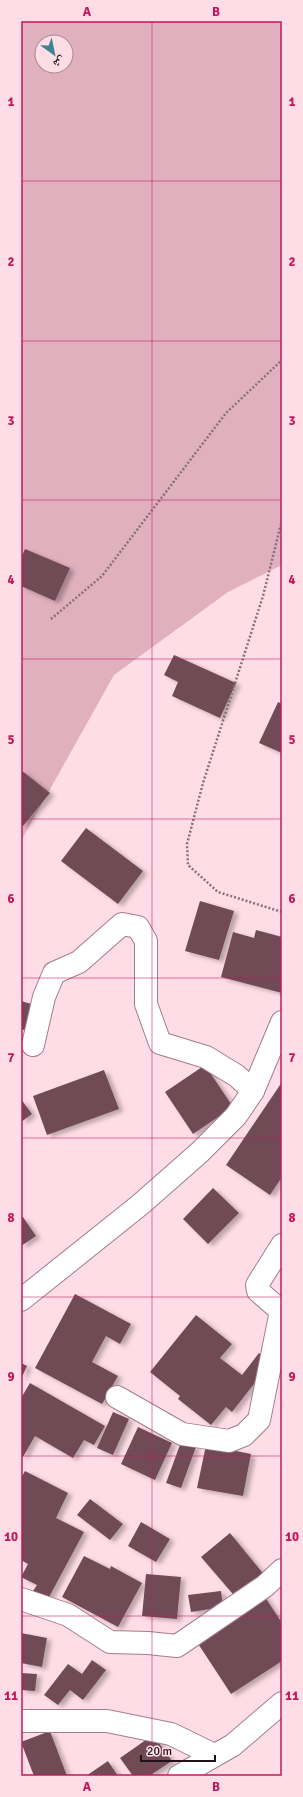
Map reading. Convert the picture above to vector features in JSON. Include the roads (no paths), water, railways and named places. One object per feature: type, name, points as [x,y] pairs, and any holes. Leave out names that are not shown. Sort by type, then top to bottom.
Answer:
[{"type":"street","points":[[33,1045],[44,997],[54,973],[79,962],[122,924],[138,927],[146,941],[146,1004],[160,1043],[206,1057],[237,1076],[253,1091]]},
{"type":"street","points":[[21,1300],[135,1209],[200,1152],[236,1116],[253,1091],[282,1022]]},
{"type":"street","points":[[117,1397],[182,1434],[229,1441],[244,1435],[259,1420],[281,1311],[258,1291],[257,1285],[282,1245]]},
{"type":"street","points":[[21,1599],[68,1615],[110,1642],[148,1643],[177,1646],[265,1586],[282,1570]]},
{"type":"street","points":[[179,1776],[233,1744],[282,1703]]},
{"type":"street","points":[[21,1721],[107,1720],[171,1734],[214,1755]]}]
